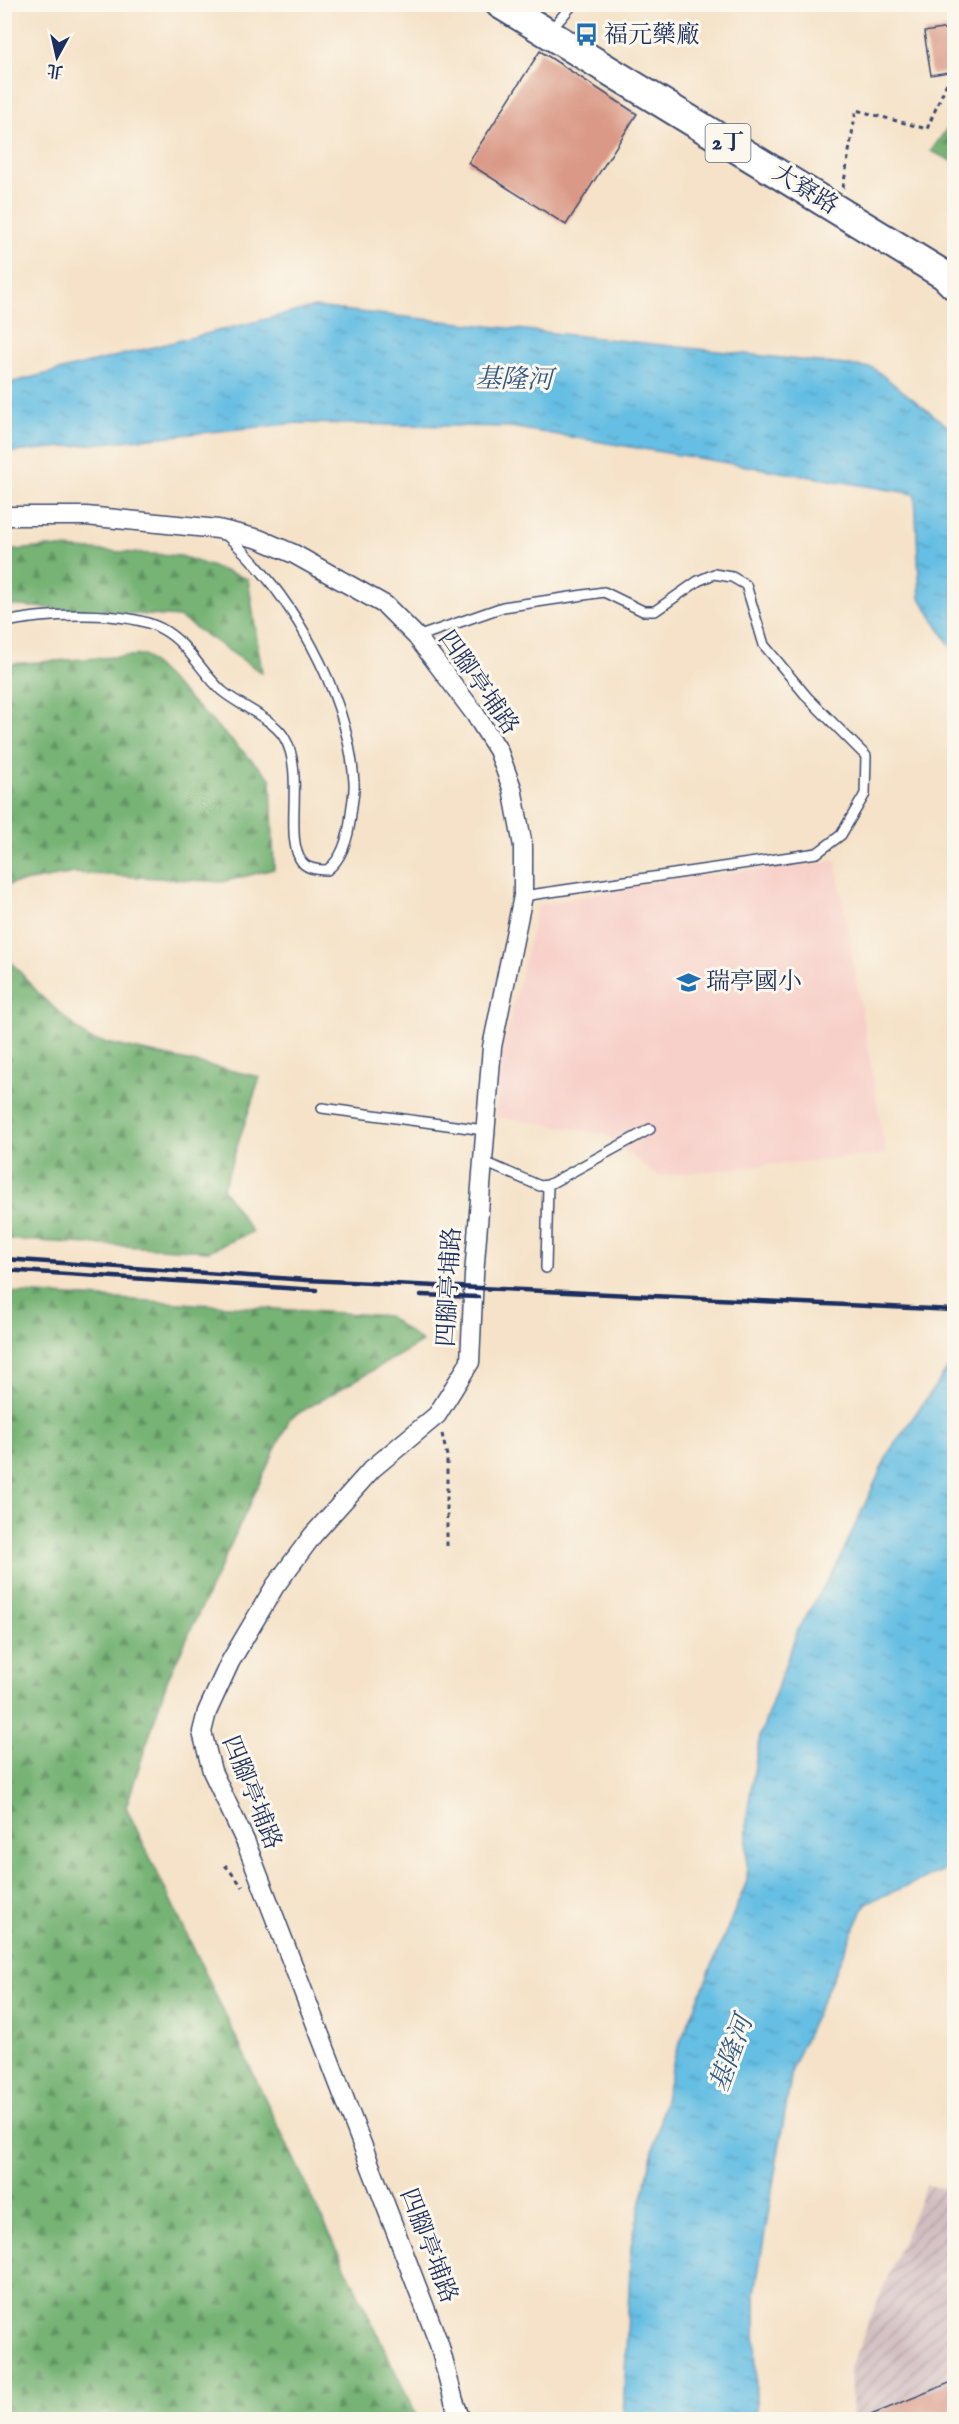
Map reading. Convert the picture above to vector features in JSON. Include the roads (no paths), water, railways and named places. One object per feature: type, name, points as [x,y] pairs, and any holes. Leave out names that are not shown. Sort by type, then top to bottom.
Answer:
[{"type":"main road","name":"大寮路","points":[[500,4],[547,35],[839,210],[944,275],[954,285]]},
{"type":"street","name":"四腳亭埔路","points":[[4,516],[86,516],[218,529],[259,539],[294,554],[385,605],[417,637],[475,714],[498,750],[512,788],[523,846],[523,897],[492,1047],[484,1130],[470,1362],[437,1415],[372,1469],[313,1535],[282,1577],[230,1662],[207,1712],[202,1732],[212,1770],[250,1853],[439,2344],[461,2420]]},
{"type":"lane","points":[[547,35],[573,4]]},
{"type":"lane","points":[[4,623],[26,617],[98,615],[161,628],[175,638],[219,689],[242,707],[264,719],[283,736],[292,756],[295,779],[295,848],[302,863],[314,870],[327,870],[338,862],[350,828],[354,782],[340,707],[297,623],[248,554],[218,529]]},
{"type":"lane","points":[[417,637],[503,607],[604,592],[643,611],[654,611],[698,581],[714,574],[732,578],[746,585],[764,645],[808,699],[866,756],[865,794],[841,835],[817,853],[523,897]]},
{"type":"lane","points":[[322,1108],[484,1130]]},
{"type":"lane","points":[[482,1161],[540,1186],[548,1185],[650,1129]]},
{"type":"lane","points":[[546,1268],[548,1185]]},
{"type":"water","name":"基隆河","points":[[314,307],[873,368],[954,431],[954,652],[920,598],[915,494],[510,427],[297,423],[5,453],[5,384]]},
{"type":"water","name":"基隆河","points":[[954,1366],[954,1817],[945,1870],[866,1903],[793,2065],[755,2292],[756,2419],[623,2419],[631,2246],[675,2055],[747,1881],[747,1814],[760,1736],[798,1629],[836,1567],[889,1452],[948,1368]]},
{"type":"railway","points":[[4,1259],[307,1280],[954,1310]]},
{"type":"railway","points":[[4,1270],[316,1290]]},
{"type":"railway","points":[[421,1295],[478,1297]]},
{"type":"place","name":"福元藥廠","points":[[586,35]]},
{"type":"place","name":"瑞亭國小","points":[[688,982]]}]
